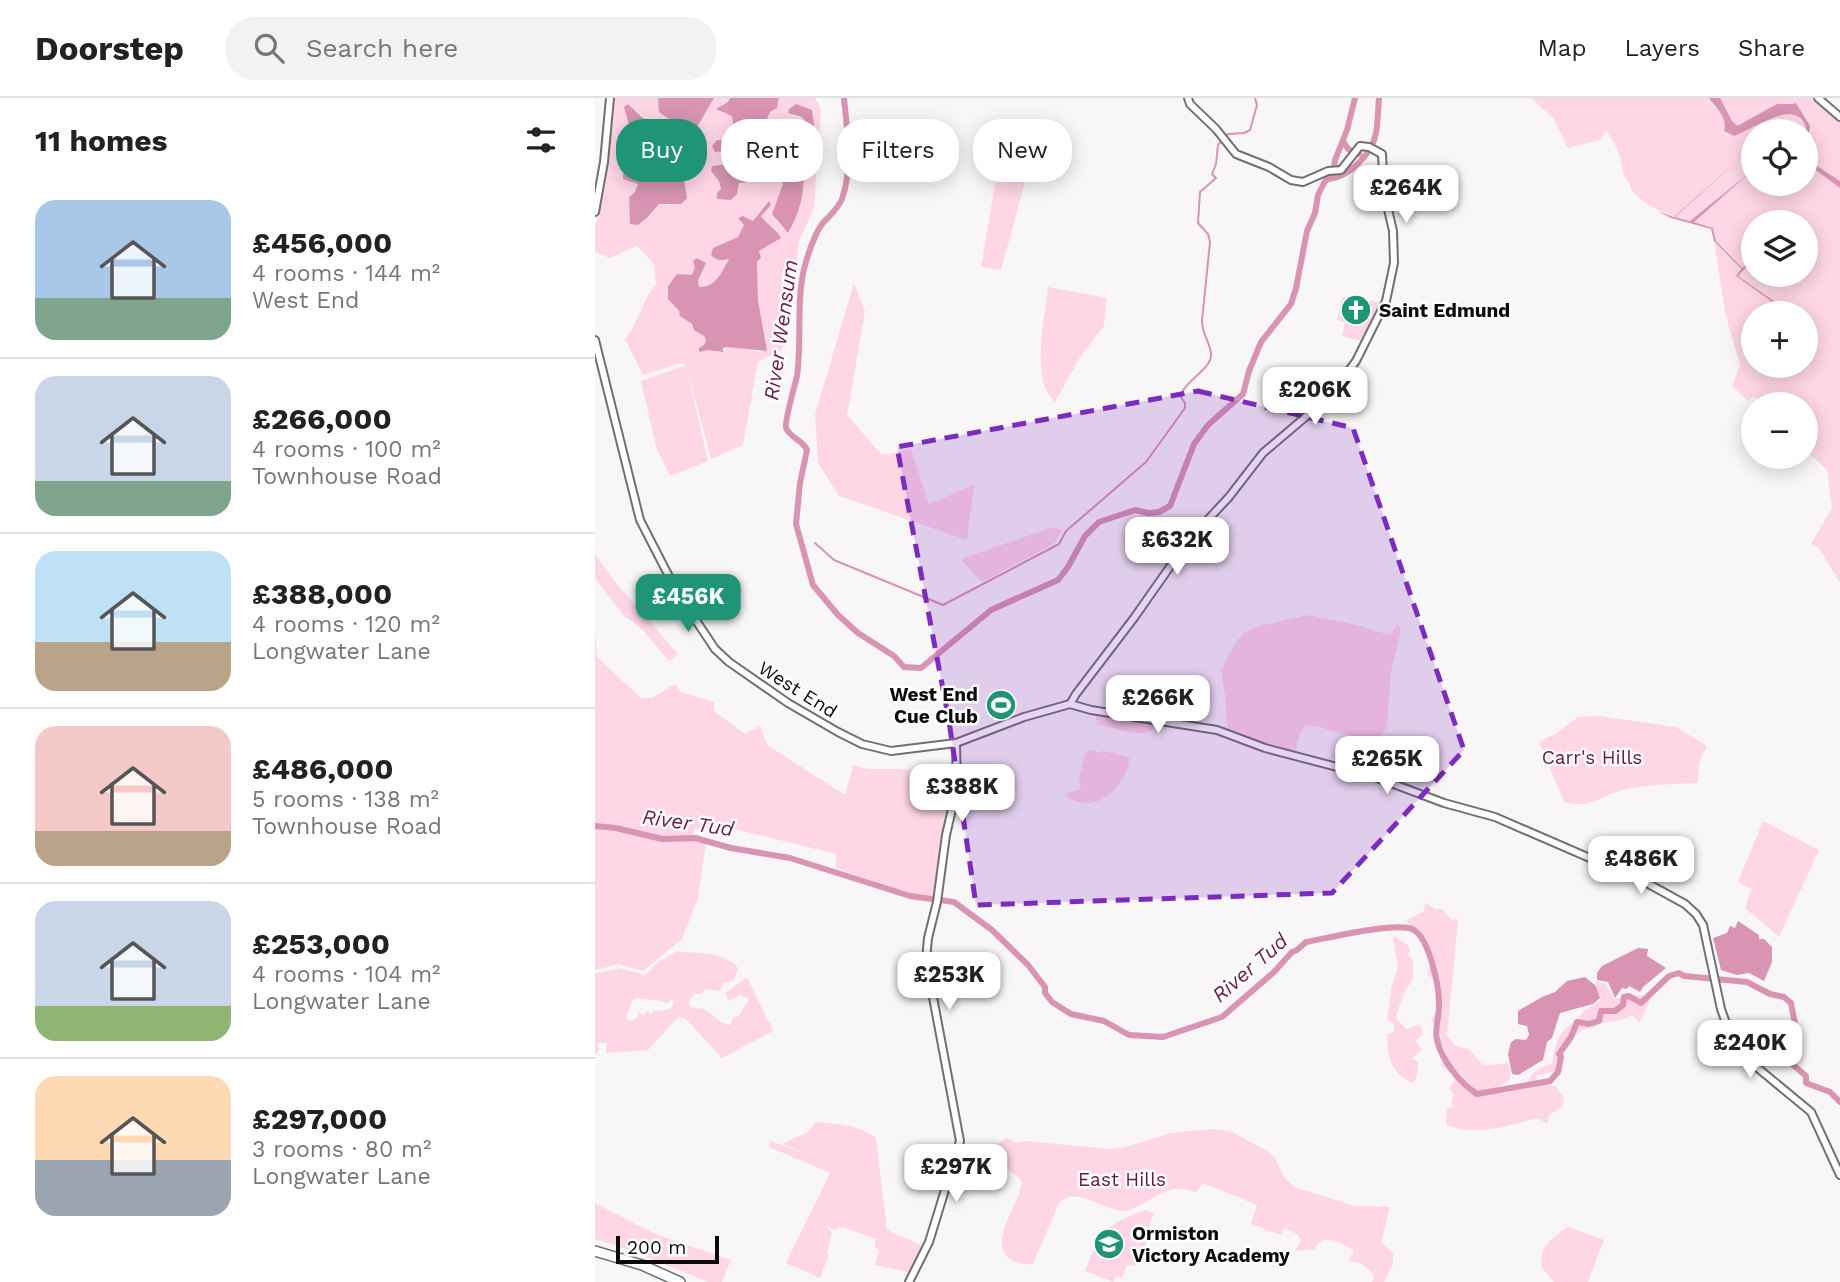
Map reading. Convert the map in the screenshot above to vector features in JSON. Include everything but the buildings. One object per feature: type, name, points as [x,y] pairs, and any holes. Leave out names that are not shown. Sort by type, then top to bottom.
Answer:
[{"type":"highway","points":[[595,1252],[677,1281]]},
{"type":"street","points":[[595,212],[604,162],[610,98]]},
{"type":"street","points":[[1188,98],[1190,104],[1241,158],[1269,167],[1296,182],[1310,181],[1345,167],[1355,151],[1365,145],[1382,154],[1383,177],[1393,231],[1394,263],[1386,301],[1356,361],[1329,397],[1262,453],[1229,497],[1188,541],[1070,704],[1091,710],[1217,730],[1265,748],[1375,777],[1507,822],[1645,882],[1691,908],[1703,925],[1724,1021],[1733,1041],[1753,1065],[1811,1112],[1840,1175]]},
{"type":"street","points":[[1818,98],[1840,117]]},
{"type":"street","name":"West End","points":[[595,340],[640,520],[677,592],[715,649],[738,669],[787,703],[862,744],[891,751],[956,743],[1024,717],[1070,704]]},
{"type":"street","points":[[909,1282],[932,1233],[960,1141],[927,964],[928,938],[957,788],[956,743]]},
{"type":"highlighted area","points":[[1198,391],[1353,428],[1464,750],[1332,893],[976,905],[949,721],[897,447]]},
{"type":"green space","points":[[615,98],[658,98],[658,103],[681,119],[647,119],[628,104],[625,107],[628,119],[616,119],[616,182],[638,184],[629,197],[630,224],[637,225],[649,217],[659,204],[669,205],[685,182],[707,182],[707,119],[702,119],[714,98],[730,98],[722,104],[724,113],[732,115],[732,119],[721,119],[721,140],[712,146],[716,152],[721,152],[721,182],[782,182],[776,220],[788,233],[797,217],[803,182],[816,182],[814,208],[800,239],[782,350],[758,362],[743,445],[711,459],[686,365],[681,363],[643,375],[625,339],[656,285],[654,264],[637,246],[610,258],[595,252],[595,227],[606,179]],"holes":[[[762,209],[761,216],[765,222],[777,230],[768,247],[759,251],[761,258],[757,262],[758,299],[766,344],[761,353],[727,347],[722,352],[708,350],[704,345],[704,336],[668,299],[668,286],[677,274],[692,276],[695,267],[699,274],[699,287],[714,281],[730,258],[713,248],[738,237],[744,228],[739,219],[753,221]]]},
{"type":"green space","points":[[779,98],[815,98],[821,109],[820,119],[812,119],[812,110],[801,106],[791,115],[804,119],[767,119],[770,112],[777,108]]},
{"type":"green space","points":[[1531,98],[1709,98],[1723,117],[1724,130],[1734,136],[1741,133],[1741,196],[1818,196],[1818,172],[1840,188],[1840,583],[1819,548],[1811,544],[1832,508],[1827,470],[1818,461],[1818,392],[1741,392],[1741,394],[1732,386],[1740,365],[1725,313],[1714,241],[1741,271],[1741,287],[1818,287],[1818,210],[1741,210],[1741,267],[1716,241],[1713,228],[1658,210],[1638,197],[1630,188],[1617,149],[1607,131],[1600,140],[1568,148],[1553,118]]},
{"type":"green space","points":[[1720,98],[1815,98],[1840,120],[1840,181],[1818,167],[1818,119],[1804,119],[1794,103],[1782,105],[1758,119],[1741,119],[1741,126],[1732,121]]},
{"type":"green space","points":[[1785,112],[1802,119],[1765,119]]},
{"type":"green space","points":[[995,182],[1025,182],[1001,270],[981,267]]},
{"type":"green space","points":[[854,283],[865,311],[847,415],[882,455],[911,449],[929,504],[974,485],[967,540],[839,496],[818,463],[815,415]]},
{"type":"green space","points":[[1048,287],[1107,298],[1104,326],[1080,357],[1055,402],[1047,392],[1041,364]]},
{"type":"green space","points":[[1342,297],[1384,303],[1365,342],[1342,336],[1345,322],[1337,320]]},
{"type":"green space","points":[[686,365],[708,461],[670,476],[657,450],[641,381]]},
{"type":"green space","points":[[1054,527],[1062,531],[1054,544],[982,582],[962,561],[963,558]]},
{"type":"green space","points":[[595,554],[616,583],[678,654],[669,661],[641,628],[624,616],[595,578]]},
{"type":"green space","points":[[1309,615],[1390,635],[1398,624],[1401,629],[1391,673],[1387,726],[1377,744],[1305,725],[1295,753],[1229,732],[1221,670],[1236,642],[1245,632],[1259,626]]},
{"type":"green space","points":[[595,631],[597,657],[641,698],[652,698],[675,684],[681,692],[714,702],[714,711],[745,734],[760,726],[767,745],[845,795],[853,765],[868,769],[954,774],[934,897],[903,893],[836,868],[836,854],[730,828],[694,829],[692,839],[706,841],[698,898],[682,939],[643,971],[619,964],[595,970]]},
{"type":"green space","points":[[1096,714],[1154,723],[1154,728],[1142,733],[1119,730],[1097,724]]},
{"type":"green space","name":"Carr's Hills","points":[[1599,716],[1676,727],[1707,746],[1699,763],[1698,783],[1632,788],[1584,804],[1564,802],[1539,742],[1578,717]]},
{"type":"green space","points":[[1095,749],[1096,753],[1103,751],[1129,757],[1121,782],[1108,795],[1092,803],[1067,798],[1068,792],[1081,789],[1079,778],[1086,752]]},
{"type":"green space","points":[[1763,821],[1819,850],[1779,937],[1745,908],[1751,889],[1738,882]]},
{"type":"green space","points":[[1426,903],[1435,909],[1442,909],[1453,921],[1456,918],[1458,922],[1447,1035],[1455,1046],[1469,1049],[1483,1065],[1505,1064],[1507,1061],[1510,1080],[1497,1087],[1503,1094],[1520,1088],[1527,1090],[1531,1076],[1552,1063],[1561,1034],[1585,1010],[1601,1000],[1595,981],[1606,984],[1614,999],[1625,994],[1644,996],[1650,1001],[1639,1023],[1633,1015],[1582,1030],[1564,1044],[1563,1062],[1554,1071],[1536,1076],[1537,1082],[1557,1087],[1564,1100],[1562,1107],[1549,1115],[1547,1124],[1538,1118],[1504,1127],[1468,1130],[1446,1124],[1447,1109],[1454,1106],[1451,1102],[1454,1096],[1449,1088],[1454,1081],[1452,1073],[1441,1066],[1445,1051],[1439,1040],[1442,1036],[1431,1019],[1441,998],[1439,982],[1428,975],[1434,959],[1420,934],[1407,922],[1423,912]]},
{"type":"green space","points":[[1393,936],[1408,945],[1408,955],[1413,960],[1413,980],[1400,1003],[1396,1018],[1406,1029],[1418,1025],[1422,1028],[1422,1036],[1415,1040],[1422,1050],[1412,1058],[1418,1062],[1418,1071],[1412,1083],[1395,1069],[1388,1050],[1387,1034],[1394,1032],[1394,1024],[1387,1019],[1392,985],[1398,968]]},
{"type":"green space","points":[[677,951],[710,954],[726,959],[738,968],[734,980],[723,984],[720,991],[706,989],[701,994],[694,994],[689,1002],[690,1007],[705,1009],[722,1023],[731,1025],[733,1017],[739,1016],[749,999],[741,995],[728,1001],[726,993],[747,977],[773,1031],[722,1058],[685,1018],[678,1017],[648,1050],[606,1053],[607,1043],[598,1043],[600,1049],[595,1055],[595,974],[619,968],[645,975],[660,961]],"holes":[[[636,998],[667,1004],[671,999],[674,1002],[671,1008],[653,1010],[652,1015],[648,1011],[643,1016],[639,1011],[637,1018],[630,1021],[626,1018],[632,1001]]]},
{"type":"green space","points":[[816,1122],[855,1127],[876,1138],[887,1230],[923,1246],[912,1273],[875,1265],[879,1250],[875,1247],[875,1239],[843,1227],[834,1230],[828,1226],[832,1233],[827,1253],[829,1255],[820,1278],[786,1263],[830,1173],[769,1147],[770,1141],[807,1154],[782,1144],[808,1132]]},
{"type":"green space","name":"East Hills","points":[[1211,1129],[1230,1131],[1266,1150],[1275,1158],[1284,1177],[1294,1187],[1355,1206],[1390,1207],[1381,1243],[1393,1253],[1393,1264],[1384,1282],[1372,1282],[1374,1277],[1367,1268],[1349,1261],[1354,1250],[1338,1242],[1327,1240],[1318,1244],[1315,1249],[1295,1251],[1301,1240],[1297,1234],[1284,1228],[1280,1235],[1251,1224],[1257,1205],[1203,1183],[1196,1192],[1174,1189],[1123,1211],[1079,1197],[1064,1199],[1058,1205],[1033,1264],[1016,1262],[1004,1253],[1003,1234],[1022,1182],[1007,1170],[976,1158],[980,1145],[998,1143],[1008,1138],[1015,1143],[1025,1141],[1110,1149],[1126,1147],[1171,1133]]},
{"type":"green space","points":[[595,1203],[655,1234],[731,1260],[722,1282],[708,1282],[630,1250],[595,1239]]},
{"type":"green space","points":[[1145,1210],[1154,1213],[1144,1240],[1147,1242],[1137,1266],[1127,1265],[1122,1278],[1116,1276],[1113,1282],[1085,1271],[1095,1247],[1112,1225]]},
{"type":"green space","points":[[1568,1227],[1604,1240],[1588,1282],[1554,1282],[1542,1268],[1544,1249]]},
{"type":"shaded area","points":[[658,98],[714,98],[702,119],[670,119],[659,112]]},
{"type":"shaded area","points":[[730,98],[779,98],[777,108],[770,112],[767,119],[732,119],[732,116],[716,109]]},
{"type":"shaded area","points":[[1709,98],[1720,98],[1732,121],[1741,126],[1741,133],[1734,136],[1724,131],[1723,118]]},
{"type":"shaded area","points":[[1796,103],[1806,119],[1792,114],[1757,119],[1776,107]]},
{"type":"shaded area","points":[[628,104],[645,119],[627,119],[624,107]]},
{"type":"shaded area","points":[[796,104],[812,110],[813,119],[804,119],[788,113]]},
{"type":"shaded area","points":[[717,140],[721,140],[721,152],[715,152],[712,146]]},
{"type":"shaded area","points":[[1741,158],[1675,217],[1690,221],[1741,180],[1694,222],[1713,228],[1716,241],[1741,269],[1714,241],[1711,229],[1671,218],[1657,211],[1674,217]]},
{"type":"shaded area","points":[[721,165],[721,182],[747,182],[739,183],[737,194],[731,200],[717,199],[717,193],[721,189],[719,181],[711,171],[712,166]]},
{"type":"shaded area","points":[[1818,166],[1840,181],[1840,188],[1818,172]]},
{"type":"shaded area","points":[[632,182],[685,182],[687,198],[681,204],[659,204],[638,225],[630,224],[629,197],[638,184]]},
{"type":"shaded area","points":[[782,182],[803,182],[800,205],[788,233],[772,214]]},
{"type":"shaded area","points":[[769,201],[771,205],[761,216],[781,238],[759,251],[761,258],[757,262],[758,300],[767,351],[727,347],[723,348],[723,352],[699,352],[706,340],[694,330],[692,324],[680,316],[668,299],[668,286],[677,274],[692,275],[695,267],[693,261],[697,258],[706,263],[698,280],[699,287],[714,282],[729,259],[720,260],[713,257],[713,248],[738,237],[744,225],[738,218],[743,216],[753,221]]},
{"type":"shaded area","points":[[1751,287],[1774,301],[1771,301]]},
{"type":"shaded area","points":[[1738,921],[1772,947],[1772,962],[1764,981],[1749,973],[1737,975],[1721,970],[1713,938],[1727,933],[1730,926],[1735,928]]},
{"type":"shaded area","points":[[1638,948],[1648,949],[1647,956],[1666,968],[1640,992],[1629,986],[1627,989],[1622,988],[1615,998],[1608,982],[1597,980],[1597,973],[1602,966]]},
{"type":"shaded area","points":[[1585,977],[1596,986],[1600,998],[1593,1004],[1560,1013],[1552,1038],[1547,1042],[1543,1060],[1518,1075],[1512,1074],[1508,1054],[1511,1042],[1516,1039],[1526,1040],[1529,1035],[1527,1026],[1518,1024],[1518,1011],[1555,992],[1567,981]]},
{"type":"waterway","name":"River Wensum","points":[[844,98],[848,149],[845,187],[840,203],[816,234],[807,257],[802,282],[797,376],[786,424],[788,431],[807,450],[796,524],[813,585],[838,615],[858,633],[894,656],[904,667],[921,668],[991,610],[1058,580],[1085,536],[1099,522],[1135,510],[1159,512],[1170,506],[1194,444],[1208,425],[1243,394],[1261,342],[1291,304],[1318,195],[1325,181],[1333,175],[1335,160],[1347,130],[1355,98]]},
{"type":"waterway","points":[[815,543],[834,560],[943,605],[1059,544],[1066,531],[1146,462],[1185,408],[1180,396],[1183,390],[1210,359],[1211,353],[1202,321],[1210,242],[1208,234],[1198,223],[1200,192],[1216,178],[1212,174],[1218,145],[1228,134],[1250,130],[1257,105],[1255,98]]},
{"type":"waterway","name":"River Wensum","points":[[1329,179],[1352,169],[1370,149],[1376,133],[1379,98]]},
{"type":"waterway","name":"River Wensum","points":[[1738,129],[1778,107],[1791,107]]},
{"type":"waterway","name":"River Wensum","points":[[1343,141],[1348,149],[1359,154]]},
{"type":"waterway","name":"River Tud","points":[[595,826],[662,839],[695,838],[731,848],[790,858],[910,896],[954,902],[992,930],[1028,965],[1045,987],[1045,993],[1052,1002],[1071,1014],[1104,1021],[1129,1035],[1163,1037],[1222,1017],[1306,942],[1377,929],[1412,929],[1423,941],[1435,974],[1439,1003],[1436,1035],[1439,1048],[1453,1071],[1477,1094],[1550,1081],[1558,1072],[1561,1057],[1559,1054],[1571,1037],[1577,1022],[1589,1024],[1599,1021],[1601,1011],[1615,1011],[1623,1005],[1624,997],[1629,996],[1641,1003],[1669,976],[1679,973],[1684,976],[1747,982],[1770,994],[1784,997],[1791,1003],[1798,1040],[1789,1052],[1792,1064],[1806,1076],[1806,1083],[1830,1092],[1840,1102]]},
{"type":"place","name":"Saint Edmund","points":[[1356,310]]},
{"type":"place","name":"West End Cue Club","points":[[1001,705]]},
{"type":"place","name":"Ormiston Victory Academy","points":[[1109,1244]]}]
